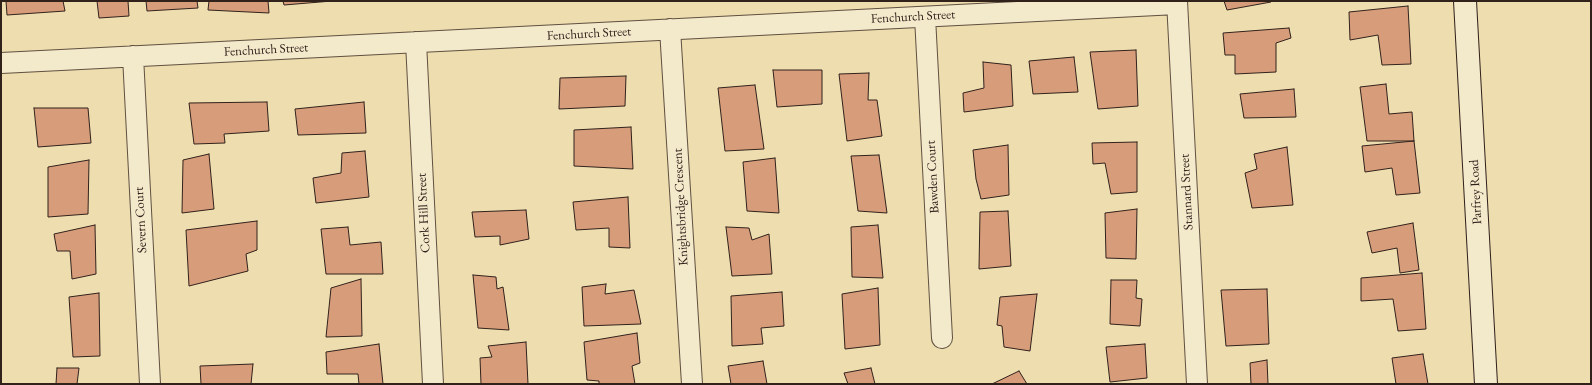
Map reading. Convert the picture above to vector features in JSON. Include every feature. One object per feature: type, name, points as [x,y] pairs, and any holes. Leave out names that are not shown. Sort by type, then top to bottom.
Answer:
[{"type":"main road","name":"Parfrey Road","points":[[1465,1],[1486,384]]},
{"type":"street","name":"Fenchurch Street","points":[[1,63],[1177,3]]},
{"type":"street","name":"Stannard Street","points":[[1177,3],[1197,384]]},
{"type":"street","name":"Bawden Court","points":[[925,17],[942,338]]},
{"type":"street","name":"Knightsbridge Crescent","points":[[670,30],[692,384]]},
{"type":"street","name":"Cork Hill Street","points":[[416,42],[433,384]]},
{"type":"street","name":"Severn Court","points":[[133,56],[150,384]]},
{"type":"building","points":[[6,1],[63,1],[65,11],[7,15]]},
{"type":"building","points":[[97,1],[128,1],[129,16],[99,18]]},
{"type":"building","points":[[146,1],[197,1],[198,8],[147,11]]},
{"type":"building","points":[[209,1],[268,1],[269,13],[208,10]]},
{"type":"building","points":[[283,1],[332,1],[284,5]]},
{"type":"building","points":[[1224,1],[1271,1],[1271,2],[1227,10]]},
{"type":"building","points":[[1408,6],[1411,64],[1382,65],[1378,35],[1350,40],[1349,12]]},
{"type":"building","points":[[1289,28],[1291,38],[1276,43],[1276,72],[1235,74],[1235,55],[1225,55],[1223,33]]},
{"type":"building","points":[[1136,50],[1138,106],[1098,109],[1090,52]]},
{"type":"building","points":[[1074,57],[1078,92],[1033,94],[1029,61]]},
{"type":"building","points":[[983,62],[1011,65],[1013,106],[964,112],[963,93],[984,88]]},
{"type":"building","points":[[773,70],[822,70],[822,104],[777,107]]},
{"type":"building","points":[[869,73],[868,100],[877,100],[882,136],[847,141],[839,74]]},
{"type":"building","points":[[626,76],[625,106],[559,109],[560,78]]},
{"type":"building","points":[[1386,84],[1389,114],[1412,112],[1414,141],[1367,141],[1360,87]]},
{"type":"building","points":[[755,85],[764,149],[725,151],[718,88]]},
{"type":"building","points":[[1294,89],[1296,117],[1244,118],[1240,94]]},
{"type":"building","points":[[267,102],[269,131],[224,134],[225,143],[194,144],[189,103]]},
{"type":"building","points":[[364,102],[366,133],[298,135],[295,109]]},
{"type":"building","points":[[34,108],[88,108],[91,143],[38,147]]},
{"type":"building","points":[[631,127],[633,169],[574,166],[574,130]]},
{"type":"building","points":[[1414,141],[1420,193],[1396,195],[1392,168],[1365,172],[1362,146]]},
{"type":"building","points":[[1137,142],[1137,192],[1111,194],[1105,163],[1093,164],[1092,143]]},
{"type":"building","points":[[1008,145],[1009,195],[981,199],[976,179],[973,150]]},
{"type":"building","points":[[1287,147],[1293,205],[1252,208],[1245,173],[1257,169],[1254,154]]},
{"type":"building","points":[[365,151],[369,197],[316,203],[313,178],[341,173],[342,153]]},
{"type":"building","points":[[209,154],[214,209],[182,213],[183,160]]},
{"type":"building","points":[[879,155],[887,213],[858,211],[851,156]]},
{"type":"building","points":[[775,158],[779,213],[747,211],[743,162]]},
{"type":"building","points":[[89,160],[88,214],[48,217],[48,167]]},
{"type":"building","points":[[628,197],[630,248],[609,247],[609,228],[576,230],[573,202]]},
{"type":"building","points":[[1137,209],[1136,259],[1106,258],[1105,213]]},
{"type":"building","points":[[526,210],[529,239],[500,245],[500,236],[475,237],[472,212]]},
{"type":"building","points":[[1008,211],[1011,266],[979,269],[980,212]]},
{"type":"building","points":[[257,221],[257,250],[246,254],[248,271],[189,286],[186,230]]},
{"type":"building","points":[[1413,223],[1419,270],[1400,273],[1397,248],[1372,253],[1367,232]]},
{"type":"building","points":[[95,225],[96,274],[72,279],[70,251],[57,251],[54,234]]},
{"type":"building","points":[[878,225],[883,278],[852,277],[851,227]]},
{"type":"building","points":[[348,227],[350,245],[381,242],[383,274],[326,274],[321,229]]},
{"type":"building","points":[[726,227],[749,228],[752,240],[769,234],[772,274],[732,276]]},
{"type":"building","points":[[1422,273],[1426,329],[1398,331],[1393,299],[1361,301],[1361,278]]},
{"type":"building","points":[[473,275],[496,277],[497,289],[503,287],[509,330],[478,328]]},
{"type":"building","points":[[361,279],[362,336],[326,337],[331,288]]},
{"type":"building","points":[[1111,280],[1137,280],[1136,298],[1142,299],[1140,326],[1110,324]]},
{"type":"building","points":[[606,284],[605,294],[634,290],[641,324],[584,326],[582,287]]},
{"type":"building","points":[[878,288],[880,345],[845,349],[842,294]]},
{"type":"building","points":[[1267,289],[1269,344],[1226,346],[1221,290]]},
{"type":"building","points":[[782,292],[784,326],[761,328],[763,344],[732,346],[731,296]]},
{"type":"building","points":[[99,293],[100,356],[73,357],[69,297]]},
{"type":"building","points":[[1037,294],[1030,351],[1004,347],[1002,326],[997,325],[1000,297]]},
{"type":"building","points":[[637,333],[640,363],[632,366],[635,384],[599,384],[599,381],[587,380],[584,342]]},
{"type":"building","points":[[526,342],[528,384],[481,384],[480,358],[492,357],[488,346]]},
{"type":"building","points":[[379,344],[383,384],[359,384],[358,374],[327,374],[326,352]]},
{"type":"building","points":[[1145,344],[1147,378],[1110,382],[1106,347]]},
{"type":"building","points":[[1423,354],[1428,384],[1396,384],[1392,358]]},
{"type":"building","points":[[1267,360],[1268,384],[1251,384],[1250,363]]},
{"type":"building","points":[[763,361],[767,384],[731,384],[728,366]]},
{"type":"building","points":[[253,364],[251,384],[201,384],[200,366]]},
{"type":"building","points":[[57,368],[79,368],[77,384],[56,384]]},
{"type":"building","points":[[871,368],[875,384],[848,384],[844,373]]},
{"type":"building","points":[[1019,371],[1027,384],[992,384]]}]
